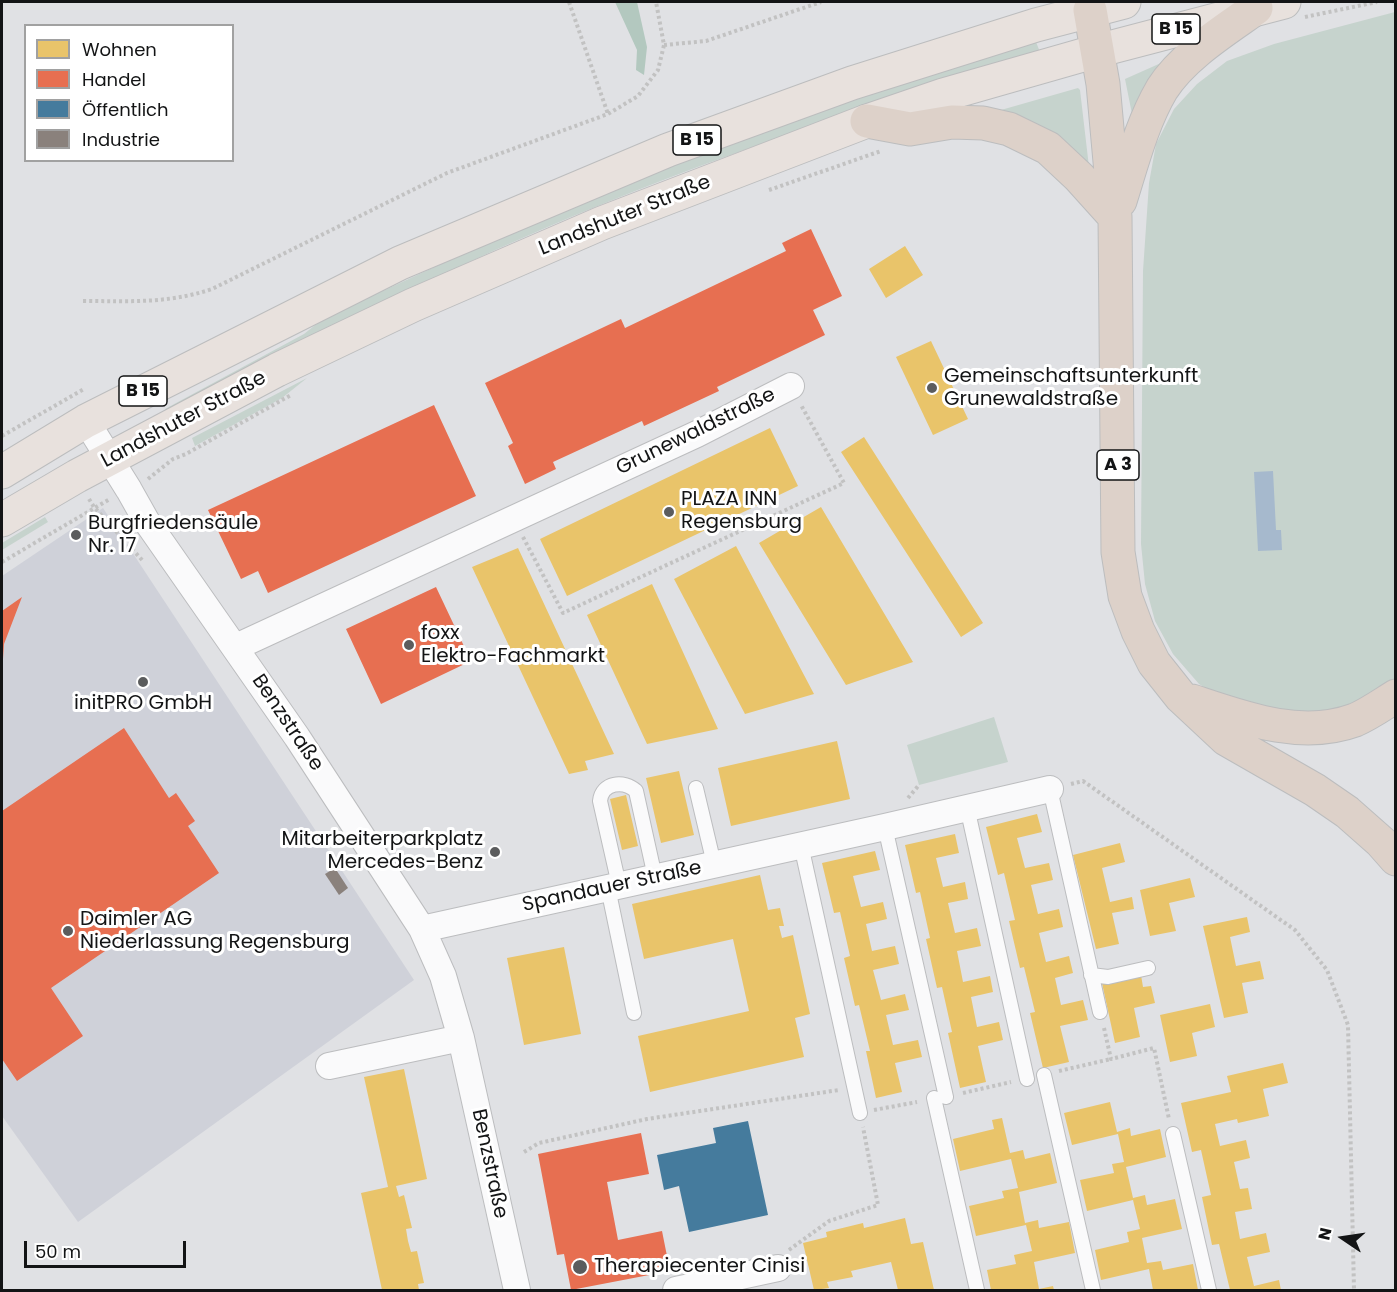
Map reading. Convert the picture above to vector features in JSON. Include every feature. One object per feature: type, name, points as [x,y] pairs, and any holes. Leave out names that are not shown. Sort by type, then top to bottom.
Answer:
[{"type":"highway","name":"A 3","points":[[1115,217],[1142,134],[1162,89],[1199,49],[1270,5]]},
{"type":"highway","name":"A 3","points":[[1090,10],[1103,84],[1115,217],[1118,552],[1125,596],[1138,631],[1154,663],[1180,697],[1226,739],[1347,812],[1381,842],[1395,859]]},
{"type":"highway","points":[[867,121],[910,129],[952,122],[983,123],[1009,129],[1048,148],[1079,177],[1115,217]]},
{"type":"highway","points":[[1180,697],[1241,718],[1285,726],[1318,728],[1355,719],[1395,696]]},
{"type":"main road","points":[[1090,10],[1124,2]]},
{"type":"main road","name":"Landshuter Straße","points":[[2,520],[76,476],[277,370],[413,305],[602,223],[867,121],[943,95],[1270,5]]},
{"type":"main road","name":"B 15","points":[[2,472],[86,421],[400,263],[668,150],[852,82],[1090,10]]},
{"type":"street","name":"Grunewaldstraße","points":[[236,647],[697,434],[791,386]]},
{"type":"street","name":"Benzstraße","points":[[86,421],[147,522],[297,737],[422,929],[443,976],[461,1038],[517,1290]]},
{"type":"street","name":"Spandauer Straße","points":[[422,929],[1050,789]]},
{"type":"street","points":[[329,1066],[461,1038]]},
{"type":"street","points":[[676,1290],[775,1269]]},
{"type":"lane","points":[[634,1013],[600,801],[601,793],[606,788],[623,784],[629,785],[636,791],[655,877]]},
{"type":"lane","points":[[696,788],[714,864]]},
{"type":"lane","points":[[1050,789],[1100,1012]]},
{"type":"lane","points":[[967,807],[1028,1079]]},
{"type":"lane","points":[[885,827],[977,1290]]},
{"type":"lane","points":[[801,845],[860,1113]]},
{"type":"lane","points":[[1091,975],[1108,977],[1148,968]]},
{"type":"lane","points":[[1044,1075],[1093,1290]]},
{"type":"lane","points":[[1173,1134],[1209,1290]]},
{"type":"path","points":[[569,2],[608,114]]},
{"type":"path","points":[[83,301],[156,301],[186,298],[212,290],[447,173],[608,114],[638,96],[658,70],[664,45],[656,2]]},
{"type":"path","points":[[664,45],[706,41],[821,2]]},
{"type":"path","points":[[762,193],[885,150]]},
{"type":"path","name":"Grunewaldstraße","points":[[513,518],[563,613],[844,483],[791,386]]},
{"type":"path","points":[[2,436],[86,388]]},
{"type":"path","points":[[2,562],[94,507],[156,475],[172,459],[285,400],[294,392]]},
{"type":"path","points":[[1050,789],[1083,781],[1295,930],[1327,969],[1347,1025],[1354,1290]]},
{"type":"path","points":[[1100,1012],[1111,1059]]},
{"type":"path","points":[[1044,1075],[1154,1048],[1173,1134]]},
{"type":"path","points":[[775,1269],[792,1247],[828,1221],[878,1205],[860,1113],[1028,1079]]},
{"type":"path","points":[[524,1152],[539,1143],[647,1119],[854,1088]]},
{"type":"shaded area","points":[[1395,12],[1395,680],[1343,712],[1304,719],[1231,704],[1199,684],[1173,654],[1155,621],[1145,584],[1141,544],[1143,271],[1149,183],[1156,144],[1174,109],[1197,84],[1227,61],[1274,44]]},
{"type":"shaded area","points":[[1036,42],[1040,52],[727,156],[604,203],[495,250],[167,412],[165,409],[304,334],[324,318],[504,235],[643,176],[876,90]]},
{"type":"shaded area","points":[[1161,63],[1132,114],[1125,79]]},
{"type":"shaded area","points":[[1078,88],[1089,167],[1001,110]]},
{"type":"shaded area","points":[[307,378],[282,398],[195,446],[192,438]]},
{"type":"shaded area","points":[[103,508],[414,980],[78,1222],[2,1116],[2,576]]},
{"type":"shaded area","points":[[45,517],[48,522],[2,550],[2,543]]},
{"type":"shaded area","points":[[994,717],[1008,762],[919,785],[907,745]]},
{"type":"green space","points":[[615,2],[637,2],[647,47],[644,75],[636,70],[637,50]]},
{"type":"water","points":[[1273,471],[1276,530],[1281,530],[1282,550],[1258,551],[1254,472]]},
{"type":"building: Wohnen","points":[[905,246],[923,275],[886,298],[869,269]]},
{"type":"building: Wohnen","name":"Gemeinschaftsunterkunft Grunewaldstraße","points":[[931,341],[968,419],[933,435],[896,357]]},
{"type":"building: Wohnen","name":"PLAZA INN Regensburg","points":[[770,428],[798,486],[567,596],[540,539]]},
{"type":"building: Wohnen","points":[[864,437],[983,623],[961,637],[841,452]]},
{"type":"building: Wohnen","points":[[821,507],[913,662],[846,685],[759,543]]},
{"type":"building: Wohnen","points":[[736,546],[814,694],[745,714],[674,579]]},
{"type":"building: Wohnen","points":[[518,548],[614,754],[585,761],[588,770],[569,774],[472,567]]},
{"type":"building: Wohnen","points":[[652,584],[718,729],[647,744],[587,615]]},
{"type":"building: Wohnen","points":[[837,741],[850,799],[731,826],[718,768]]},
{"type":"building: Wohnen","points":[[679,771],[694,835],[661,843],[646,778]]},
{"type":"building: Wohnen","points":[[626,795],[638,846],[622,850],[610,799]]},
{"type":"building: Wohnen","points":[[1037,814],[1042,832],[1017,838],[1025,868],[1049,863],[1053,880],[1031,885],[1038,914],[1059,909],[1063,927],[1039,933],[1046,962],[1069,956],[1073,973],[1055,978],[1061,1005],[1083,1000],[1088,1020],[1060,1026],[1069,1062],[1043,1068],[1030,1013],[1035,1012],[1024,967],[1020,968],[1009,921],[1015,920],[1004,873],[998,875],[986,827]]},
{"type":"building: Wohnen","points":[[955,834],[959,853],[936,858],[943,887],[965,882],[968,899],[948,903],[955,933],[977,928],[981,946],[957,951],[963,982],[990,976],[993,992],[971,997],[977,1027],[999,1022],[1003,1040],[978,1046],[986,1082],[960,1088],[948,1033],[952,1032],[942,987],[937,988],[926,939],[930,938],[920,892],[916,893],[905,845]]},
{"type":"building: Wohnen","points":[[1120,843],[1125,862],[1102,868],[1110,902],[1132,897],[1134,909],[1112,913],[1119,944],[1096,949],[1073,855]]},
{"type":"building: Wohnen","points":[[875,851],[880,870],[853,876],[861,907],[883,902],[887,919],[866,924],[872,951],[895,946],[899,964],[873,970],[881,1000],[905,994],[909,1010],[886,1015],[893,1045],[918,1040],[922,1057],[895,1063],[902,1092],[876,1098],[866,1051],[870,1051],[859,1005],[855,1006],[844,958],[850,956],[840,912],[834,913],[822,863]]},
{"type":"building: Wohnen","points":[[760,875],[768,910],[780,908],[784,926],[779,926],[782,938],[793,935],[810,1014],[795,1018],[804,1057],[650,1092],[638,1036],[749,1011],[733,939],[644,959],[632,904]]},
{"type":"building: Wohnen","points":[[1190,878],[1195,897],[1169,903],[1176,931],[1150,936],[1140,890]]},
{"type":"building: Wohnen","points":[[1247,917],[1250,932],[1230,937],[1236,966],[1260,961],[1264,979],[1242,983],[1248,1013],[1224,1018],[1203,926]]},
{"type":"building: Wohnen","points":[[564,947],[581,1034],[524,1045],[507,958]]},
{"type":"building: Wohnen","points":[[1141,975],[1143,987],[1151,986],[1155,1003],[1134,1008],[1140,1037],[1115,1043],[1102,983]]},
{"type":"building: Wohnen","points":[[1210,1004],[1215,1027],[1192,1033],[1197,1056],[1170,1062],[1160,1015]]},
{"type":"building: Wohnen","points":[[1283,1063],[1288,1083],[1263,1089],[1269,1116],[1238,1123],[1237,1119],[1215,1124],[1220,1146],[1246,1140],[1250,1158],[1234,1162],[1240,1189],[1248,1188],[1252,1209],[1235,1212],[1240,1239],[1266,1233],[1270,1252],[1247,1257],[1254,1286],[1279,1280],[1281,1290],[1230,1290],[1219,1244],[1212,1245],[1202,1197],[1211,1195],[1201,1150],[1192,1152],[1181,1103],[1231,1092],[1227,1076]]},
{"type":"building: Wohnen","points":[[404,1069],[427,1179],[396,1186],[399,1197],[404,1195],[412,1228],[406,1229],[408,1241],[411,1252],[417,1251],[424,1283],[418,1284],[419,1290],[382,1290],[361,1193],[388,1187],[364,1077]]},
{"type":"building: Wohnen","points":[[1110,1102],[1117,1132],[1130,1128],[1131,1136],[1160,1129],[1166,1157],[1126,1167],[1133,1198],[1145,1195],[1147,1205],[1175,1199],[1182,1229],[1142,1238],[1147,1263],[1161,1261],[1163,1270],[1193,1264],[1198,1290],[1153,1290],[1149,1269],[1101,1280],[1095,1250],[1129,1242],[1127,1232],[1140,1229],[1133,1200],[1087,1211],[1080,1180],[1114,1173],[1112,1164],[1124,1162],[1118,1134],[1072,1145],[1064,1113]]},
{"type":"building: Wohnen","points":[[1002,1118],[1010,1153],[1023,1150],[1025,1159],[1050,1153],[1057,1183],[1019,1192],[1025,1223],[1038,1220],[1039,1228],[1069,1222],[1075,1253],[1034,1262],[1039,1289],[1053,1286],[1054,1290],[991,1290],[987,1270],[1016,1264],[1014,1255],[1032,1251],[1026,1225],[976,1236],[969,1206],[1004,1198],[1002,1191],[1018,1188],[1011,1159],[960,1171],[953,1139],[994,1129],[992,1120]]},
{"type":"building: Wohnen","points":[[905,1218],[911,1244],[923,1242],[934,1290],[898,1290],[891,1262],[851,1271],[853,1277],[827,1282],[829,1288],[814,1290],[803,1243],[827,1237],[826,1232],[863,1223],[864,1228]]},
{"type":"building: Handel","points":[[811,229],[842,296],[813,310],[825,335],[717,387],[719,391],[644,426],[642,421],[553,462],[556,469],[525,484],[508,446],[513,443],[485,383],[621,319],[625,328],[786,251],[782,243]]},
{"type":"building: Handel","points":[[434,405],[476,496],[268,593],[258,571],[241,579],[208,510]]},
{"type":"building: Handel","name":"foxx Elektro-Fachmarkt","points":[[436,587],[471,661],[381,704],[346,629]]},
{"type":"building: Handel","points":[[22,597],[4,644],[2,659],[2,611]]},
{"type":"building: Handel","name":"Daimler AG Niederlassung Regensburg","points":[[124,728],[169,798],[176,793],[195,821],[188,826],[219,873],[51,988],[83,1036],[17,1081],[2,1059],[2,811]]},
{"type":"building: Handel","points":[[641,1133],[649,1174],[607,1182],[618,1240],[662,1231],[670,1271],[571,1290],[564,1254],[557,1255],[538,1154]]},
{"type":"building: Öffentlich","points":[[748,1121],[768,1215],[689,1232],[679,1186],[664,1190],[657,1155],[716,1143],[713,1128]]},
{"type":"building: Industrie","points":[[335,868],[348,888],[339,895],[325,874]]},
{"type":"place","name":"Gemeinschaftsunterkunft Grunewaldstraße","points":[[932,388]]},
{"type":"place","name":"PLAZA INN Regensburg","points":[[669,512]]},
{"type":"place","name":"Burgfriedensäule Nr. 17","points":[[76,535]]},
{"type":"place","name":"foxx Elektro-Fachmarkt","points":[[409,645]]},
{"type":"place","name":"initPRO GmbH","points":[[143,682]]},
{"type":"place","name":"Mitarbeiterparkplatz Mercedes-Benz","points":[[495,852]]},
{"type":"place","name":"Daimler AG Niederlassung Regensburg","points":[[68,931]]},
{"type":"place","name":"Therapiecenter Cinisi","points":[[580,1267]]}]
